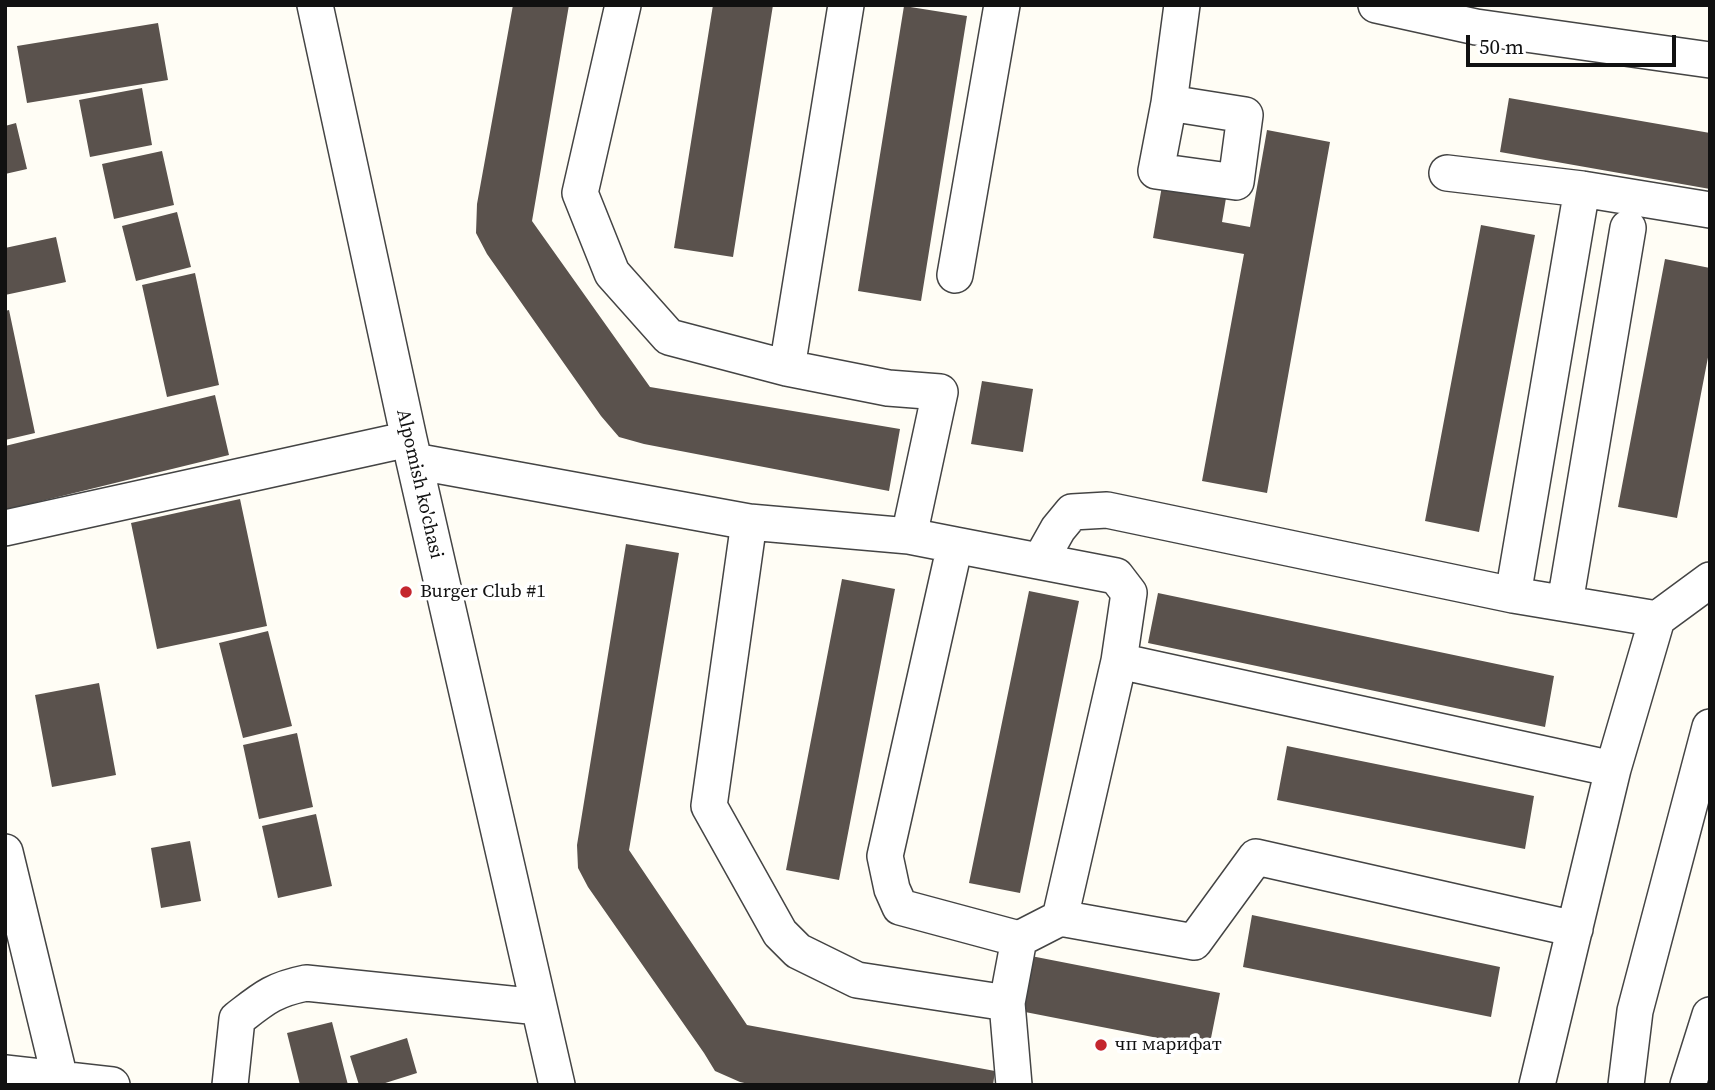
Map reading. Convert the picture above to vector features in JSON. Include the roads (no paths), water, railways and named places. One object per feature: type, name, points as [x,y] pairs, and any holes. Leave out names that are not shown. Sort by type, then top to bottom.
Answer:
[{"type":"street","name":"Alpomish ko'chasi","points":[[315,5],[411,450],[556,1085]]},
{"type":"street","points":[[623,5],[580,193],[612,273],[669,337],[787,368],[888,388],[940,392],[909,536]]},
{"type":"street","points":[[787,368],[846,5]]},
{"type":"street","points":[[955,275],[1002,5]]},
{"type":"street","points":[[1169,103],[1182,5]]},
{"type":"street","points":[[1376,5],[1422,9],[1476,27],[1710,60]]},
{"type":"street","points":[[1447,173],[1710,210]]},
{"type":"street","points":[[1513,595],[1581,190]]},
{"type":"street","points":[[1565,603],[1628,228]]},
{"type":"street","points":[[5,528],[411,450],[748,522],[909,536],[1116,576],[1129,593],[1119,661],[1060,918]]},
{"type":"street","points":[[1040,561],[1058,529],[1072,512],[1107,510],[1513,595],[1657,619]]},
{"type":"street","points":[[748,522],[709,806],[780,933],[799,951],[857,980],[1007,1003]]},
{"type":"street","points":[[955,545],[885,856],[892,889],[900,907],[1019,939],[1060,918],[1194,942],[1256,857],[1575,929]]},
{"type":"street","points":[[1537,1085],[1613,769],[1657,619],[1706,586]]},
{"type":"street","points":[[1119,661],[1613,769]]},
{"type":"street","points":[[1626,1085],[1635,1011],[1710,727]]},
{"type":"street","points":[[5,852],[60,1079]]},
{"type":"street","points":[[1014,1085],[1007,1003],[1019,939]]},
{"type":"street","points":[[230,1085],[237,1019],[268,996],[284,988],[306,983],[539,1007]]},
{"type":"street","points":[[1688,1085],[1710,1015]]},
{"type":"street","points":[[5,1073],[112,1085]]},
{"type":"place","name":"Burger Club #1","points":[[406,592]]},
{"type":"place","name":"чп марифат","points":[[1101,1045]]}]
